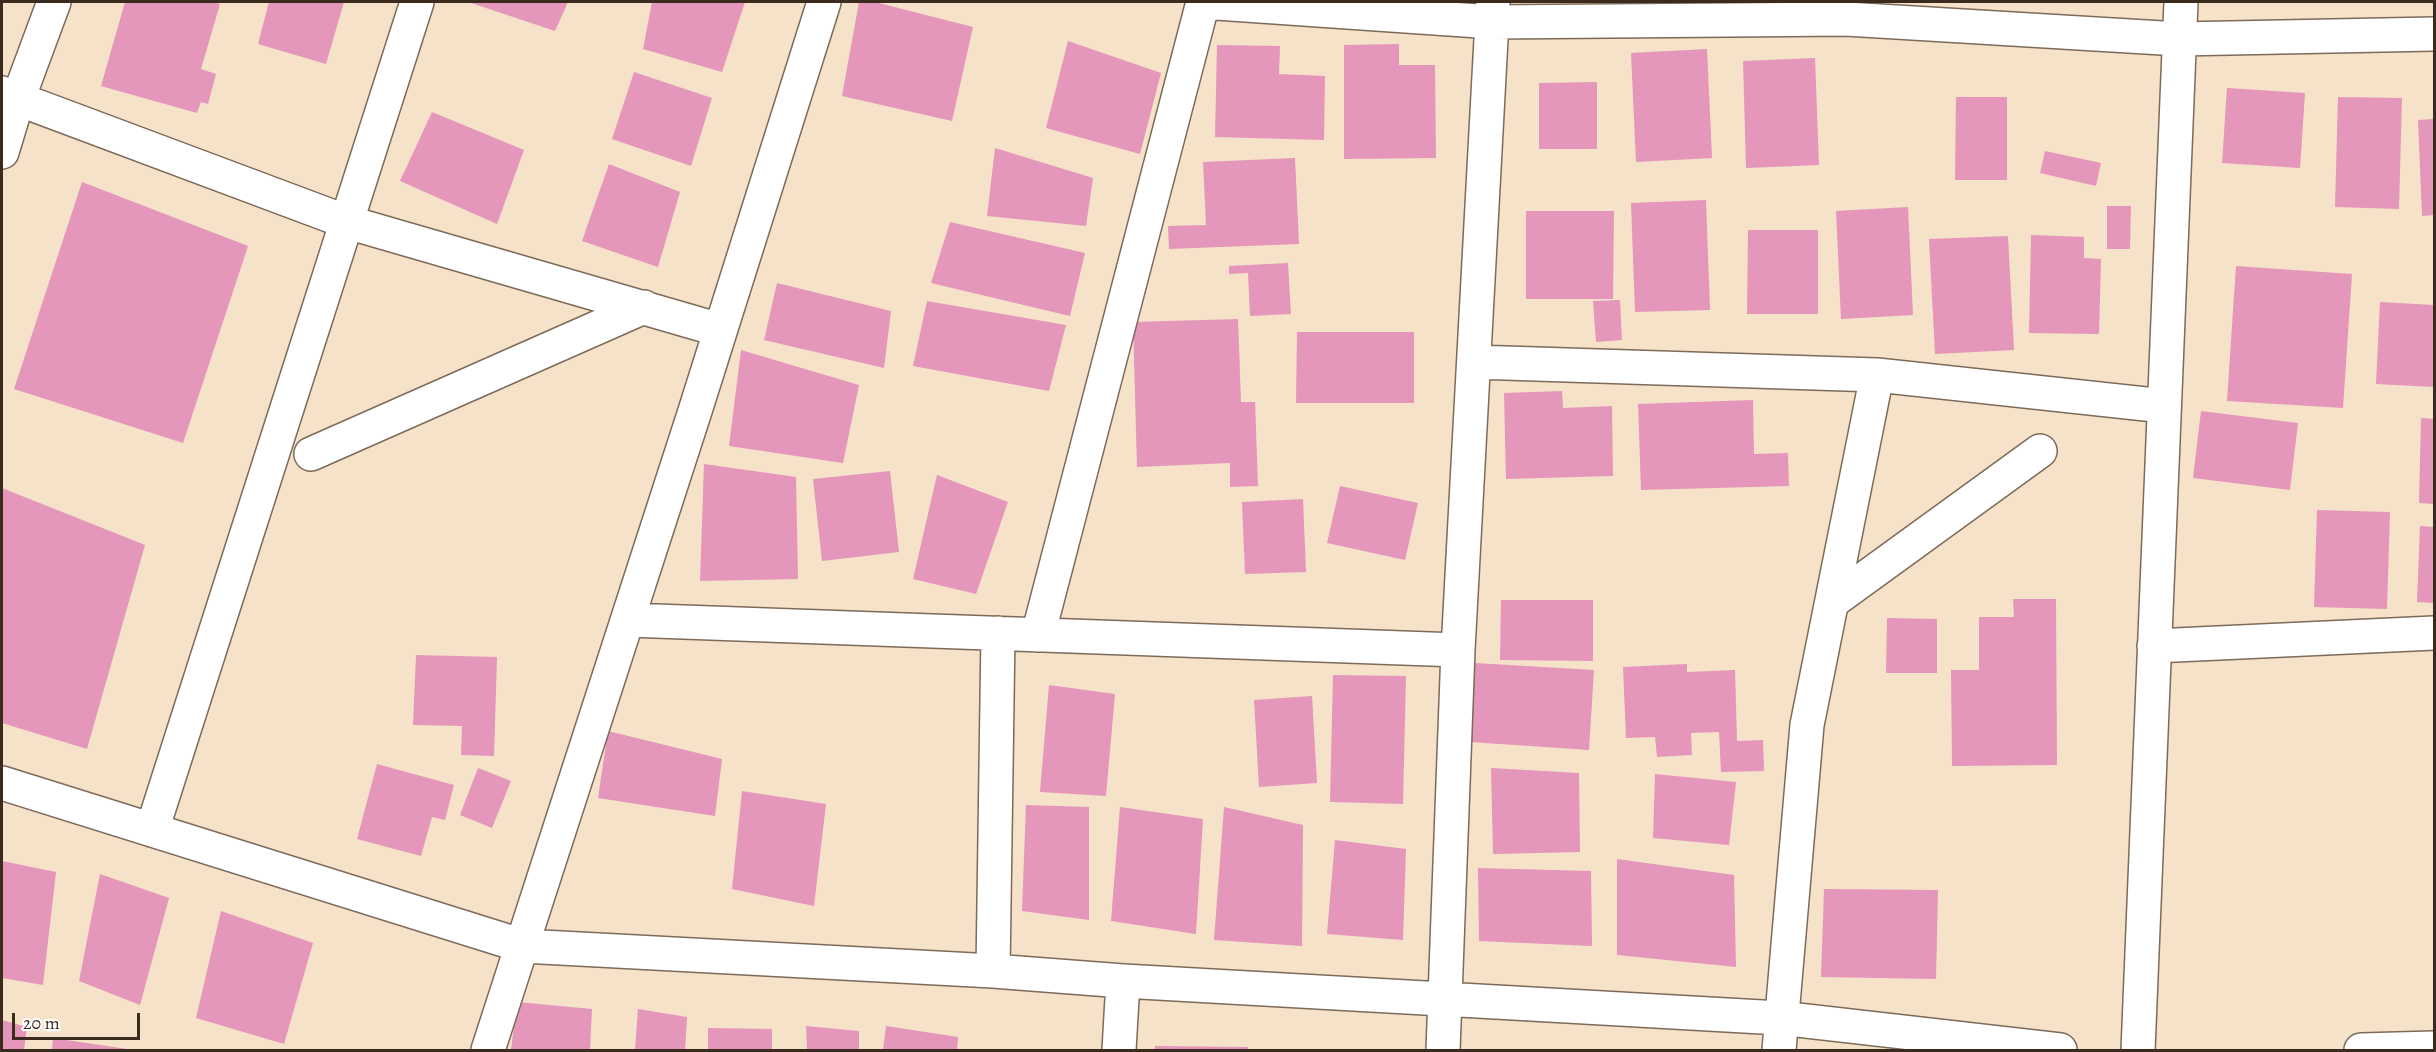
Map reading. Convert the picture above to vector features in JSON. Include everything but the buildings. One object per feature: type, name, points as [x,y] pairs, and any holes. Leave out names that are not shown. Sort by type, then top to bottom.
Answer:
[{"type":"street","points":[[2,152],[10,96],[54,2]]},
{"type":"street","points":[[152,830],[417,2]]},
{"type":"street","points":[[488,1050],[628,620],[824,2]]},
{"type":"street","points":[[1038,635],[1203,2],[1493,12],[1846,10],[2179,39],[2434,34]]},
{"type":"street","points":[[2138,1050],[2181,2]]},
{"type":"street","points":[[1443,1050],[1458,650],[1493,12]]},
{"type":"street","points":[[10,96],[347,222],[720,330]]},
{"type":"street","points":[[311,454],[644,307]]},
{"type":"street","points":[[1474,362],[1877,375],[2164,406]]},
{"type":"street","points":[[1779,1050],[1807,725],[1877,375]]},
{"type":"street","points":[[1832,602],[2040,451]]},
{"type":"street","points":[[628,620],[1458,650]]},
{"type":"street","points":[[993,971],[998,633]]},
{"type":"street","points":[[2154,646],[2434,633]]},
{"type":"street","points":[[2,783],[523,946],[993,971],[1123,981],[1780,1018],[2060,1050]]},
{"type":"street","points":[[1119,1050],[1123,981]]},
{"type":"street","points":[[2361,1050],[2434,1048]]}]
